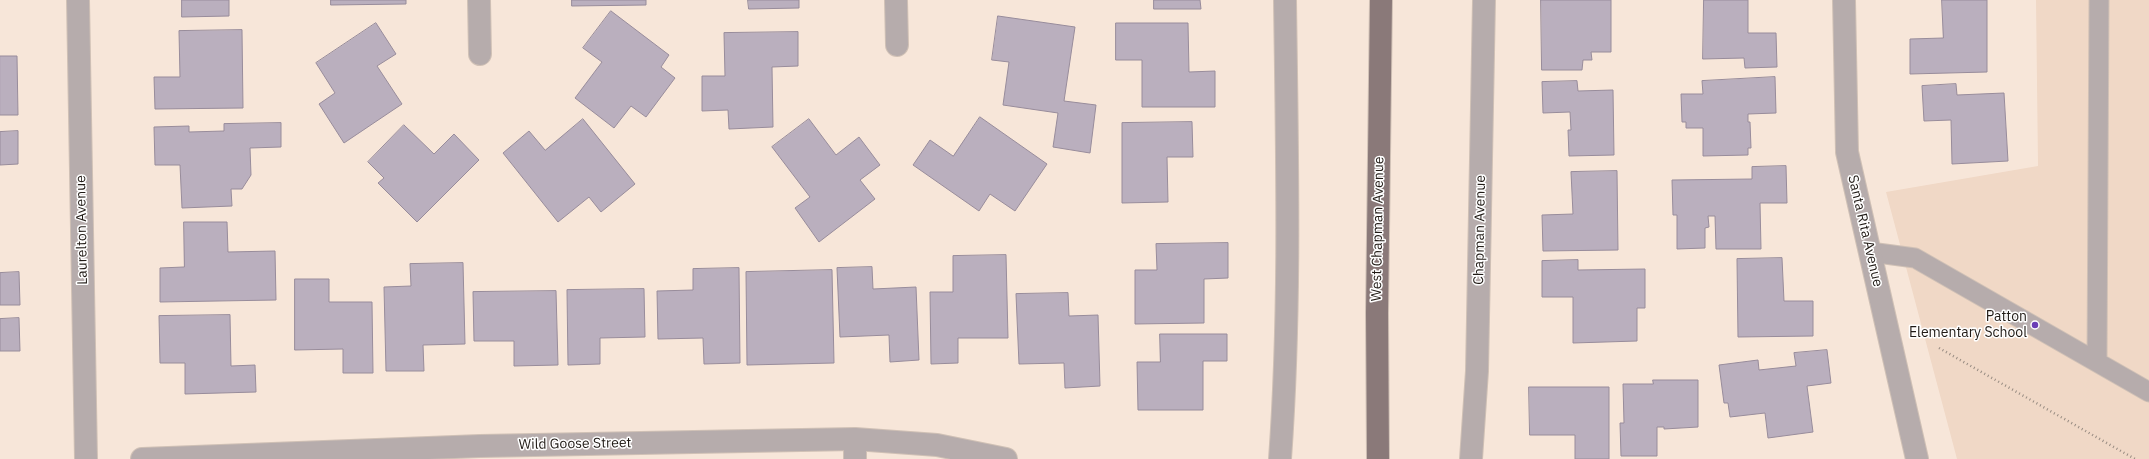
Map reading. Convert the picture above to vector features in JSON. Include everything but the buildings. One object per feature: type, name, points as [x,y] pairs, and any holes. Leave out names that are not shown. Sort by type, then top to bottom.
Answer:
[{"type":"main road","name":"West Chapman Avenue","points":[[1378,459],[1377,313],[1382,0]]},
{"type":"street","name":"Laurelton Avenue","points":[[78,0],[86,459]]},
{"type":"street","points":[[479,0],[480,54]]},
{"type":"street","points":[[896,0],[897,45]]},
{"type":"street","points":[[1280,459],[1286,374],[1288,237],[1285,0]]},
{"type":"street","name":"Chapman Avenue","points":[[1471,459],[1477,371],[1484,0]]},
{"type":"street","name":"Santa Rita Avenue","points":[[1844,0],[1846,152],[1918,459]]},
{"type":"street","name":"Wild Goose Street","points":[[142,459],[480,452],[855,449],[938,445],[1006,459]]},
{"type":"lane","points":[[2097,361],[2099,0]]},
{"type":"lane","points":[[1870,252],[1915,258],[2149,392]]},
{"type":"path","points":[[1939,348],[2135,459]]},
{"type":"shaded area","name":"Patton Elementary School","points":[[2036,0],[2149,0],[2149,459],[1957,459],[1886,192],[2038,166]]},
{"type":"place","name":"Patton Elementary School","points":[[2035,325]]}]
